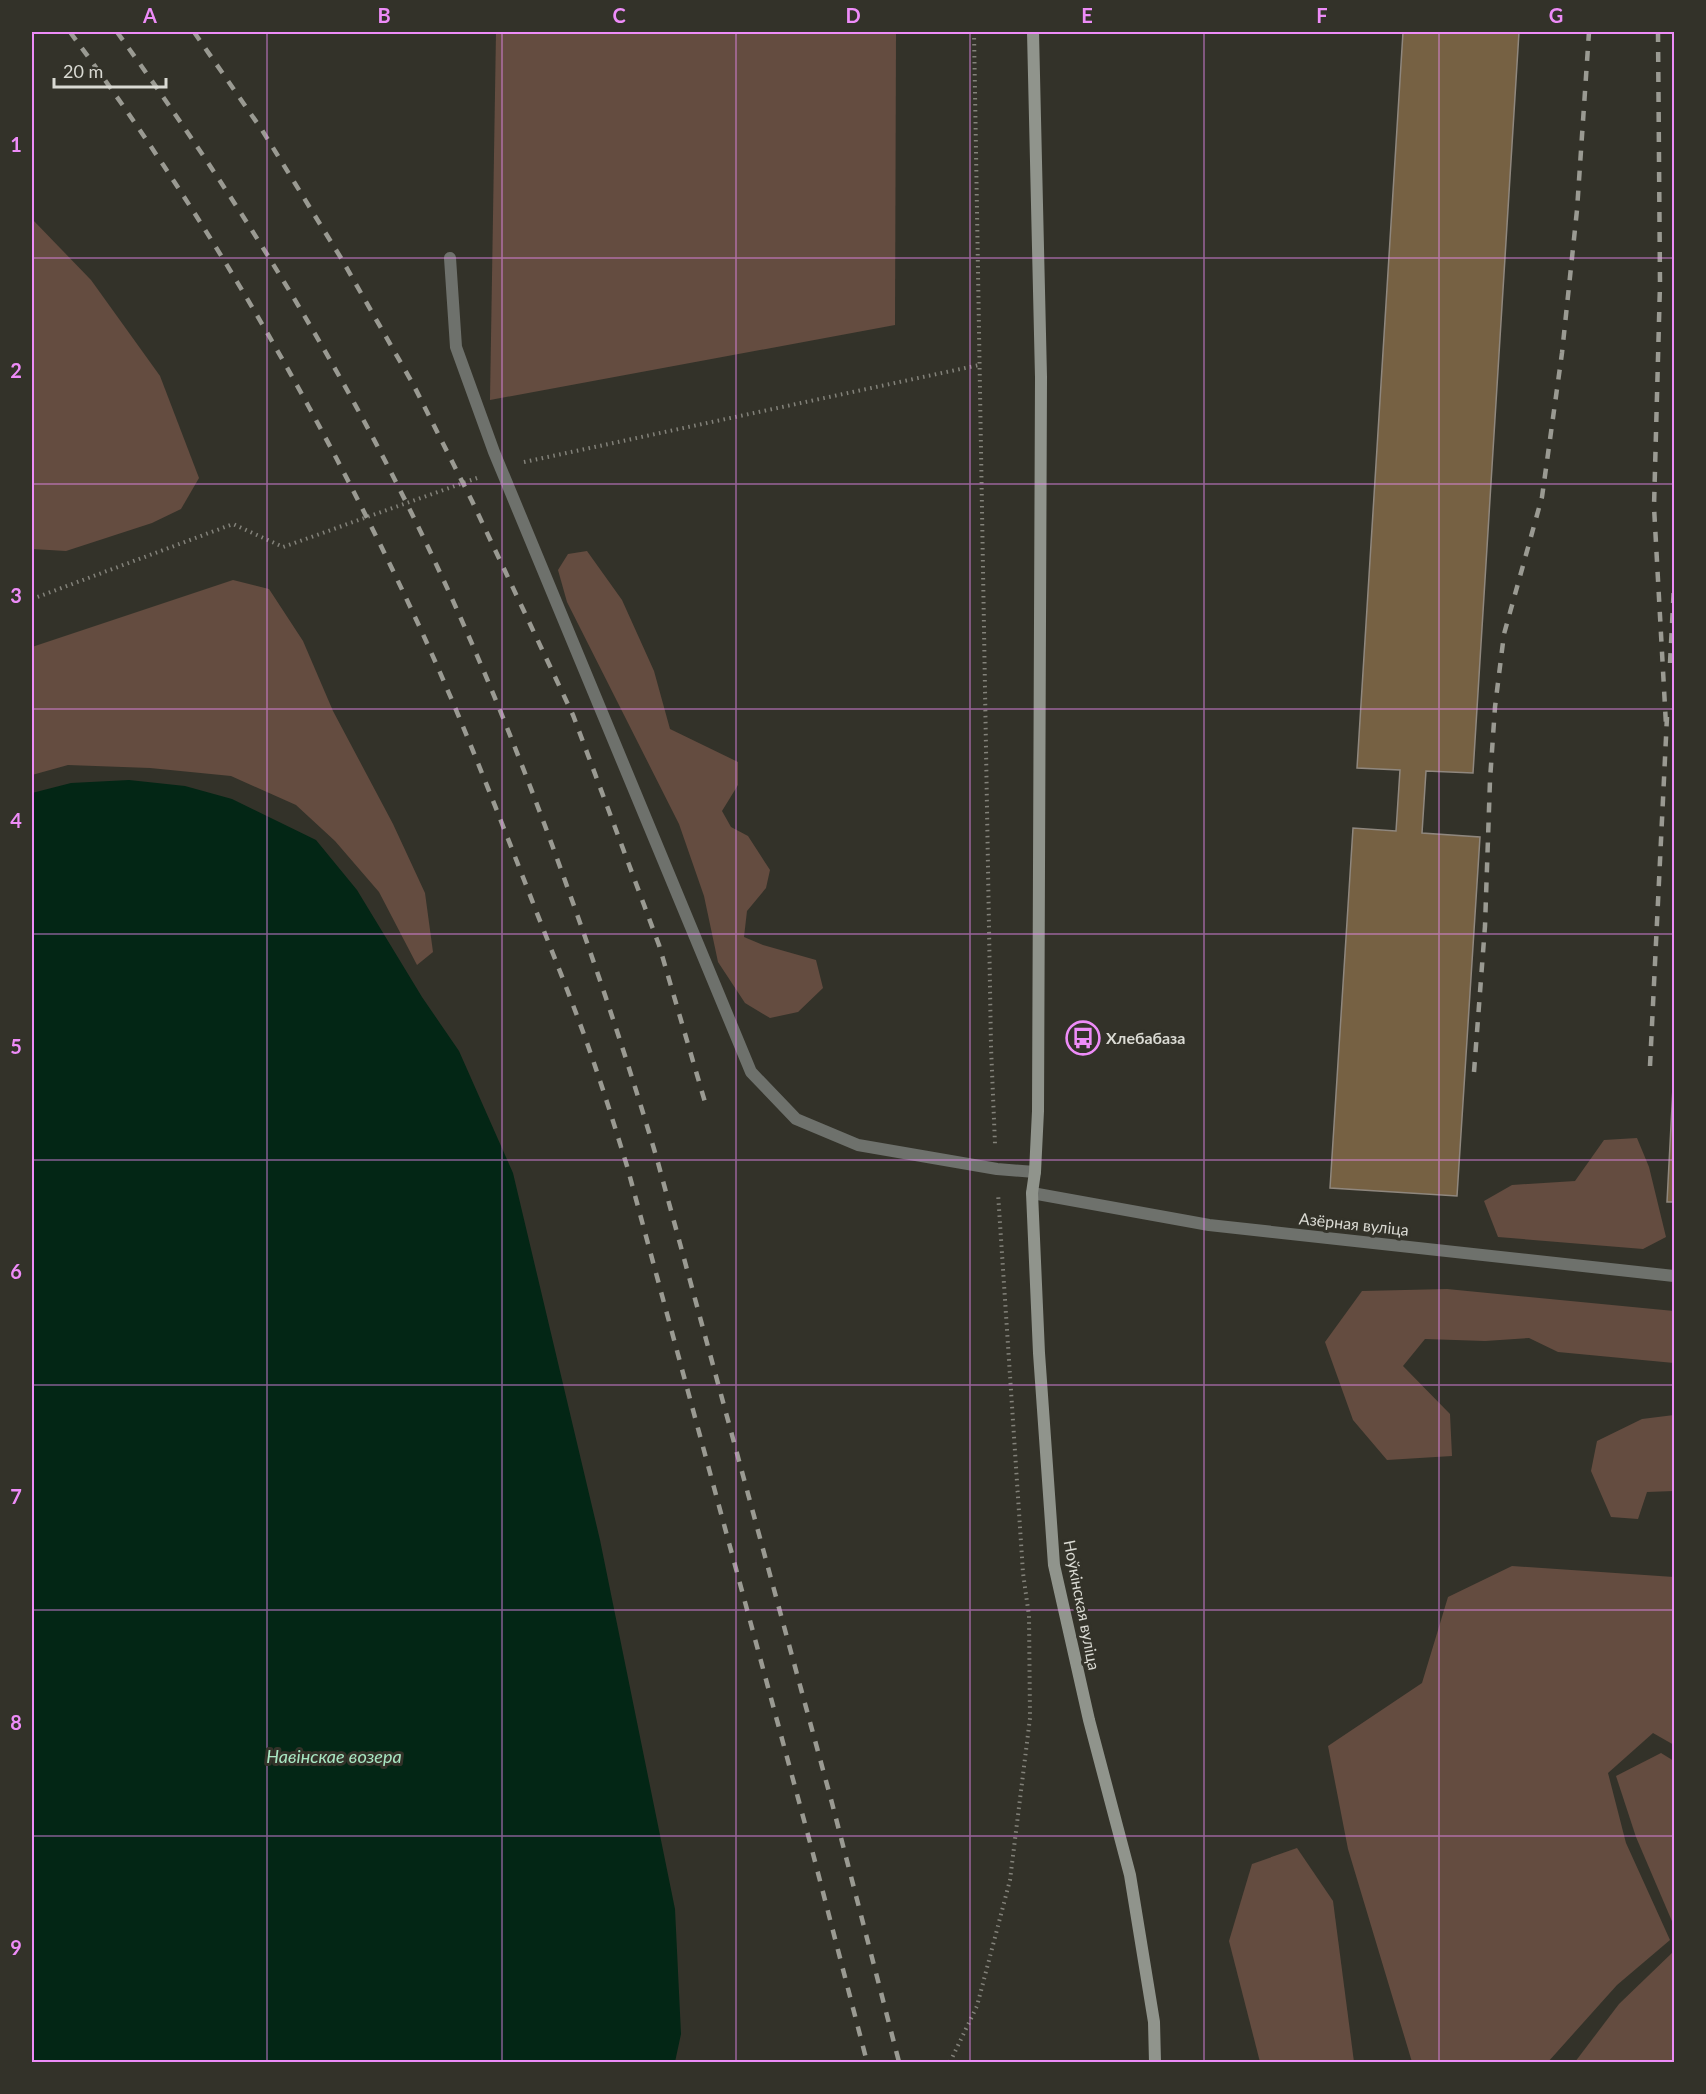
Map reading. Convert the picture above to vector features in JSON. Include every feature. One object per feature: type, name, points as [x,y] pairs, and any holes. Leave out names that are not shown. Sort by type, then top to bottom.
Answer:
[{"type":"main road","name":"Ноўкінская вуліца","points":[[1033,32],[1041,377],[1038,1112],[1032,1193],[1039,1353],[1054,1565],[1089,1720],[1130,1875],[1154,2022],[1155,2062]]},
{"type":"street","points":[[450,258],[456,347],[491,444],[751,1072],[796,1119],[858,1145],[996,1169],[1035,1172]]},
{"type":"street","name":"Азёрная вуліца","points":[[1032,1193],[1209,1224],[1674,1276]]},
{"type":"path","points":[[950,2062],[977,2006],[1010,1880],[1030,1718],[1029,1616],[1023,1573],[996,1169],[991,1035],[974,32]]},
{"type":"shaded area","points":[[496,32],[896,32],[895,325],[490,400]]},
{"type":"shaded area","points":[[32,219],[91,280],[160,376],[199,478],[181,509],[152,523],[66,551],[32,549]]},
{"type":"shaded area","points":[[587,551],[622,600],[654,671],[670,729],[738,762],[738,785],[722,811],[731,827],[748,836],[770,870],[766,888],[747,911],[744,937],[763,945],[816,960],[823,988],[798,1012],[770,1018],[745,1003],[718,962],[704,896],[679,824],[567,602],[558,570],[568,554]]},
{"type":"shaded area","points":[[233,580],[269,589],[303,641],[333,711],[393,824],[425,893],[433,952],[417,965],[379,892],[335,841],[296,805],[231,776],[150,768],[68,765],[32,775],[32,647]]},
{"type":"shaded area","points":[[1637,1138],[1649,1167],[1666,1237],[1643,1249],[1498,1237],[1484,1201],[1512,1185],[1575,1181],[1604,1140]]},
{"type":"shaded area","points":[[1447,1289],[1674,1311],[1674,1363],[1558,1352],[1529,1338],[1485,1341],[1425,1339],[1403,1366],[1450,1414],[1452,1456],[1387,1460],[1353,1420],[1325,1342],[1362,1291]]},
{"type":"shaded area","points":[[1674,1415],[1674,1491],[1647,1492],[1638,1519],[1611,1517],[1591,1471],[1597,1441],[1642,1419]]},
{"type":"shaded area","points":[[1512,1566],[1674,1577],[1674,1745],[1653,1733],[1608,1773],[1626,1843],[1670,1940],[1617,1985],[1548,2062],[1412,2062],[1348,1849],[1328,1746],[1422,1683],[1448,1597]]},
{"type":"shaded area","points":[[1661,1753],[1674,1761],[1674,1926],[1636,1837],[1616,1776]]},
{"type":"shaded area","points":[[1297,1848],[1333,1901],[1354,2062],[1260,2062],[1229,1941],[1252,1864]]},
{"type":"shaded area","points":[[1674,1951],[1674,2062],[1575,2062],[1619,2004]]},
{"type":"water","name":"Навінскае возера","points":[[129,780],[185,786],[232,799],[316,840],[357,890],[422,997],[459,1051],[513,1173],[600,1540],[675,1909],[681,2034],[675,2062],[32,2062],[32,793],[71,783]]},
{"type":"building","points":[[1403,32],[1519,32],[1473,773],[1426,771],[1422,833],[1480,837],[1457,1196],[1330,1188],[1353,828],[1396,831],[1400,770],[1357,768]]},
{"type":"building","points":[[1674,1068],[1674,1202],[1667,1202]]},
{"type":"railway","points":[[70,32],[121,102],[169,174],[261,322],[304,398],[345,474],[421,630],[502,825],[580,1024],[627,1166],[867,2062]]},
{"type":"railway","points":[[117,32],[198,147],[274,265],[345,386],[432,556],[495,697],[532,793],[603,990],[657,1159],[832,1803],[899,2062]]},
{"type":"railway","points":[[194,32],[262,130],[341,258],[413,384],[472,501],[573,715],[659,945],[707,1109]]},
{"type":"railway","points":[[1474,1072],[1485,926],[1495,707],[1504,634],[1542,497],[1562,353],[1577,210],[1589,32]]},
{"type":"railway","points":[[1658,32],[1660,284],[1654,507],[1666,725]]},
{"type":"railway","points":[[1670,663],[1674,585]]},
{"type":"railway","points":[[1650,1066],[1667,717]]},
{"type":"place","name":"Хлебабаза","points":[[1083,1038]]}]
